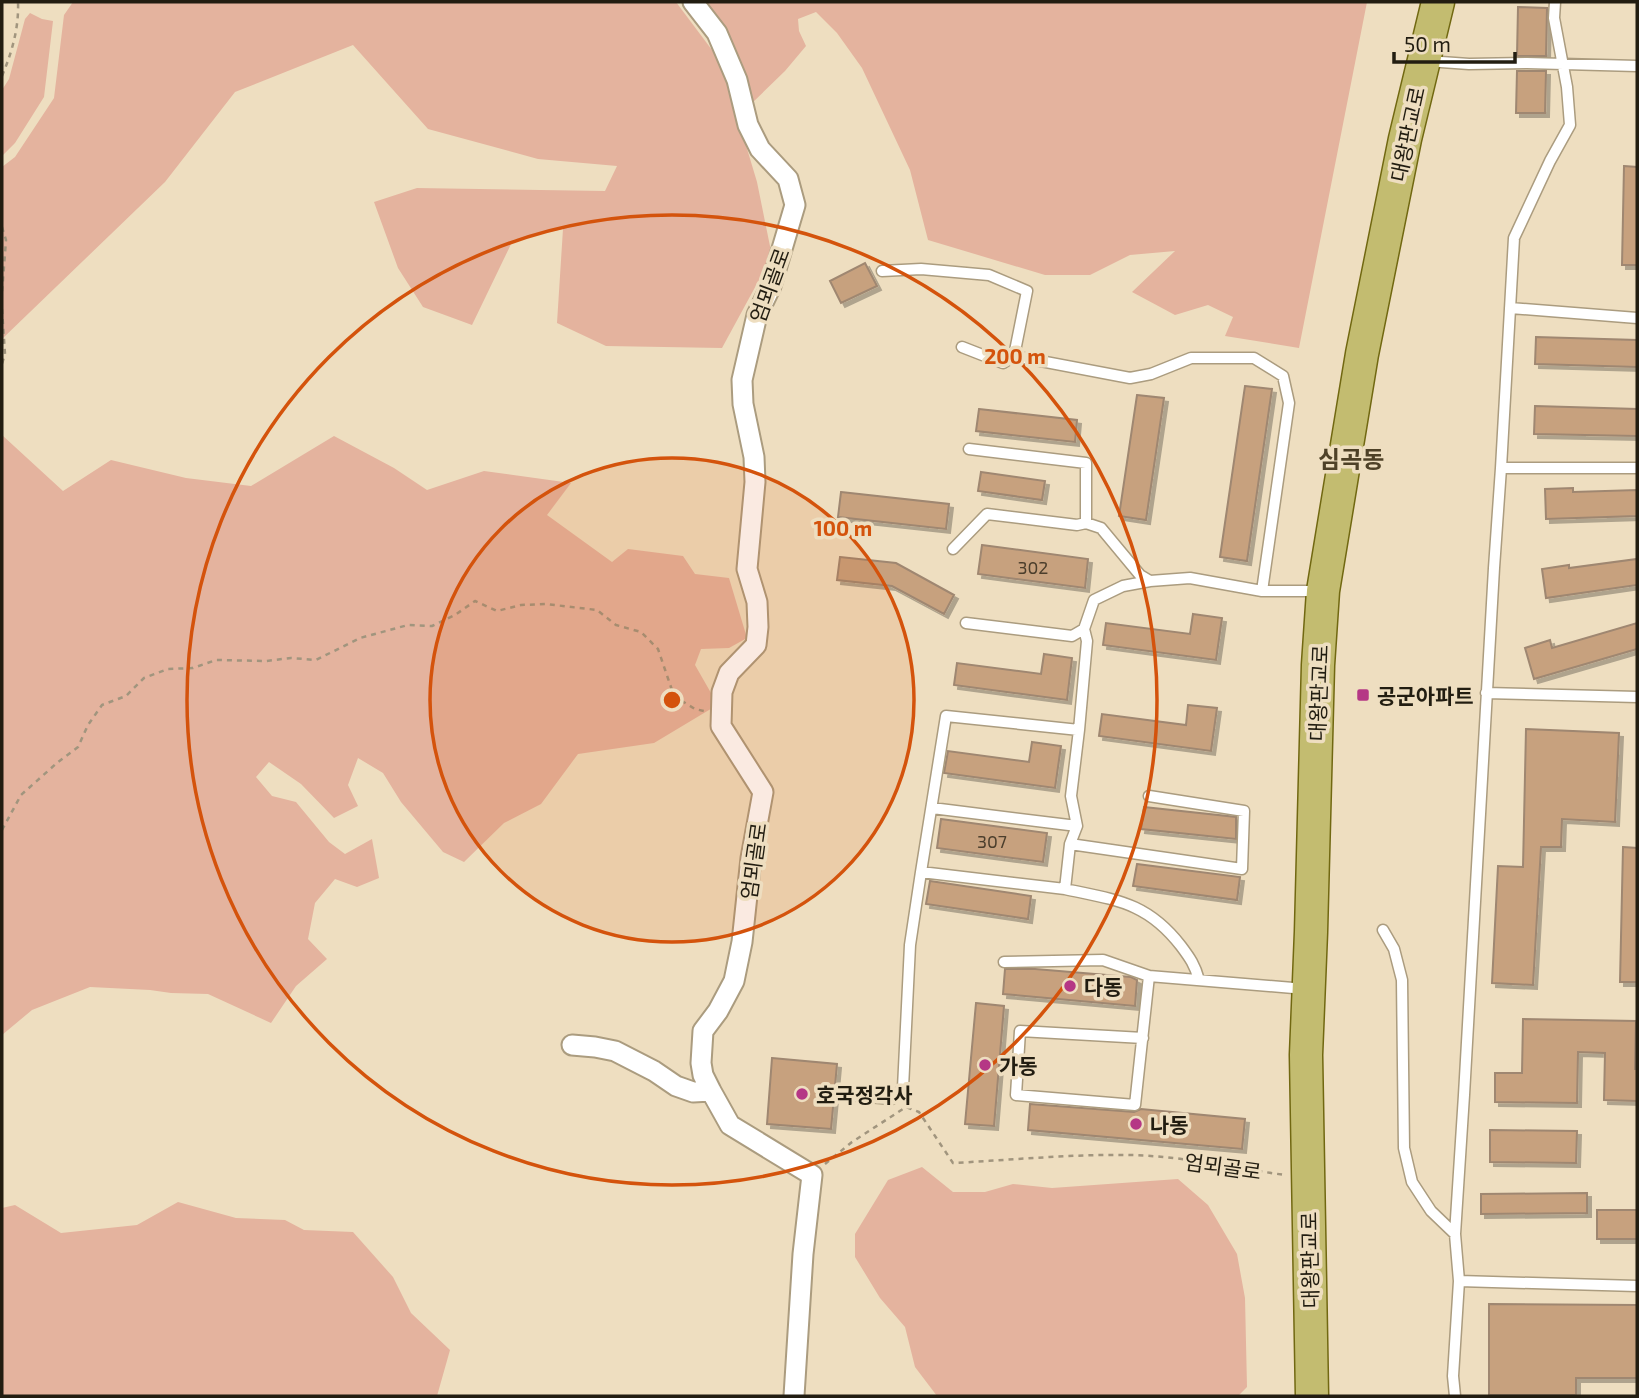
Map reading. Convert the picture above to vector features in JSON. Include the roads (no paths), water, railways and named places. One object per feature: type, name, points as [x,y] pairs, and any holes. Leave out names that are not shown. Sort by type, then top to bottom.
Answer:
[{"type":"main road","name":"대왕판교로","points":[[1312,1396],[1306,1055],[1318,665],[1323,591],[1362,354],[1402,152],[1438,2]]},
{"type":"street","name":"엄뫼골로","points":[[693,2],[717,33],[737,80],[748,125],[760,149],[788,179],[795,205],[771,286],[757,315],[742,380],[743,404],[754,457],[755,482],[747,569],[757,601],[757,645],[729,673],[722,692],[721,726],[763,792],[734,981],[718,1011],[703,1031],[701,1063],[710,1091],[730,1125],[812,1175],[803,1254],[794,1396]]},
{"type":"street","points":[[572,1045],[615,1051],[654,1070],[676,1086],[693,1092],[710,1091]]},
{"type":"lane","points":[[1455,1396],[1453,1376],[1459,1281],[1455,1234],[1514,239],[1570,124],[1567,88],[1554,18],[1555,2]]},
{"type":"lane","points":[[1423,60],[1469,64],[1637,66]]},
{"type":"lane","points":[[882,271],[921,269],[989,275],[1027,291],[1014,356]]},
{"type":"lane","points":[[1510,308],[1637,318]]},
{"type":"lane","points":[[962,347],[1003,363],[1014,356],[1130,379],[1151,374],[1191,358],[1254,358],[1283,376],[1289,403],[1262,591]]},
{"type":"lane","points":[[968,449],[1086,463],[1086,523]]},
{"type":"lane","points":[[1502,468],[1637,468]]},
{"type":"lane","points":[[953,549],[987,514],[1077,525],[1086,523],[1101,528],[1140,575],[1150,581]]},
{"type":"lane","points":[[1065,889],[1070,844],[1077,826],[1072,796],[1087,641],[1084,629],[1094,600],[1123,586],[1190,578],[1262,591],[1323,591]]},
{"type":"lane","points":[[966,623],[1072,636],[1084,629]]},
{"type":"lane","points":[[1486,693],[1637,696]]},
{"type":"lane","points":[[858,1096],[892,1099],[903,1088],[910,945],[946,716],[1079,730]]},
{"type":"lane","points":[[1070,844],[1242,869],[1244,811],[1149,796]]},
{"type":"lane","points":[[932,808],[1077,826]]},
{"type":"lane","points":[[921,872],[1065,889],[1132,905],[1152,916],[1170,932],[1195,965],[1199,980]]},
{"type":"lane","points":[[1382,930],[1394,949],[1402,980],[1404,1148],[1412,1182],[1431,1210],[1455,1234]]},
{"type":"lane","points":[[1004,962],[1103,960],[1149,976],[1309,989]]},
{"type":"lane","points":[[1143,1038],[1020,1031],[1016,1095],[1135,1105],[1143,1038],[1149,976]]},
{"type":"lane","points":[[1459,1281],[1637,1286]]},
{"type":"place","name":"공군아파트","points":[[1363,695]]},
{"type":"place","name":"다동","points":[[1070,986]]},
{"type":"place","name":"가동","points":[[985,1065]]},
{"type":"place","name":"호국정각사","points":[[802,1094]]},
{"type":"place","name":"나동","points":[[1136,1124]]},
{"type":"district","name":"심곡동","points":[[1351,458]]}]
